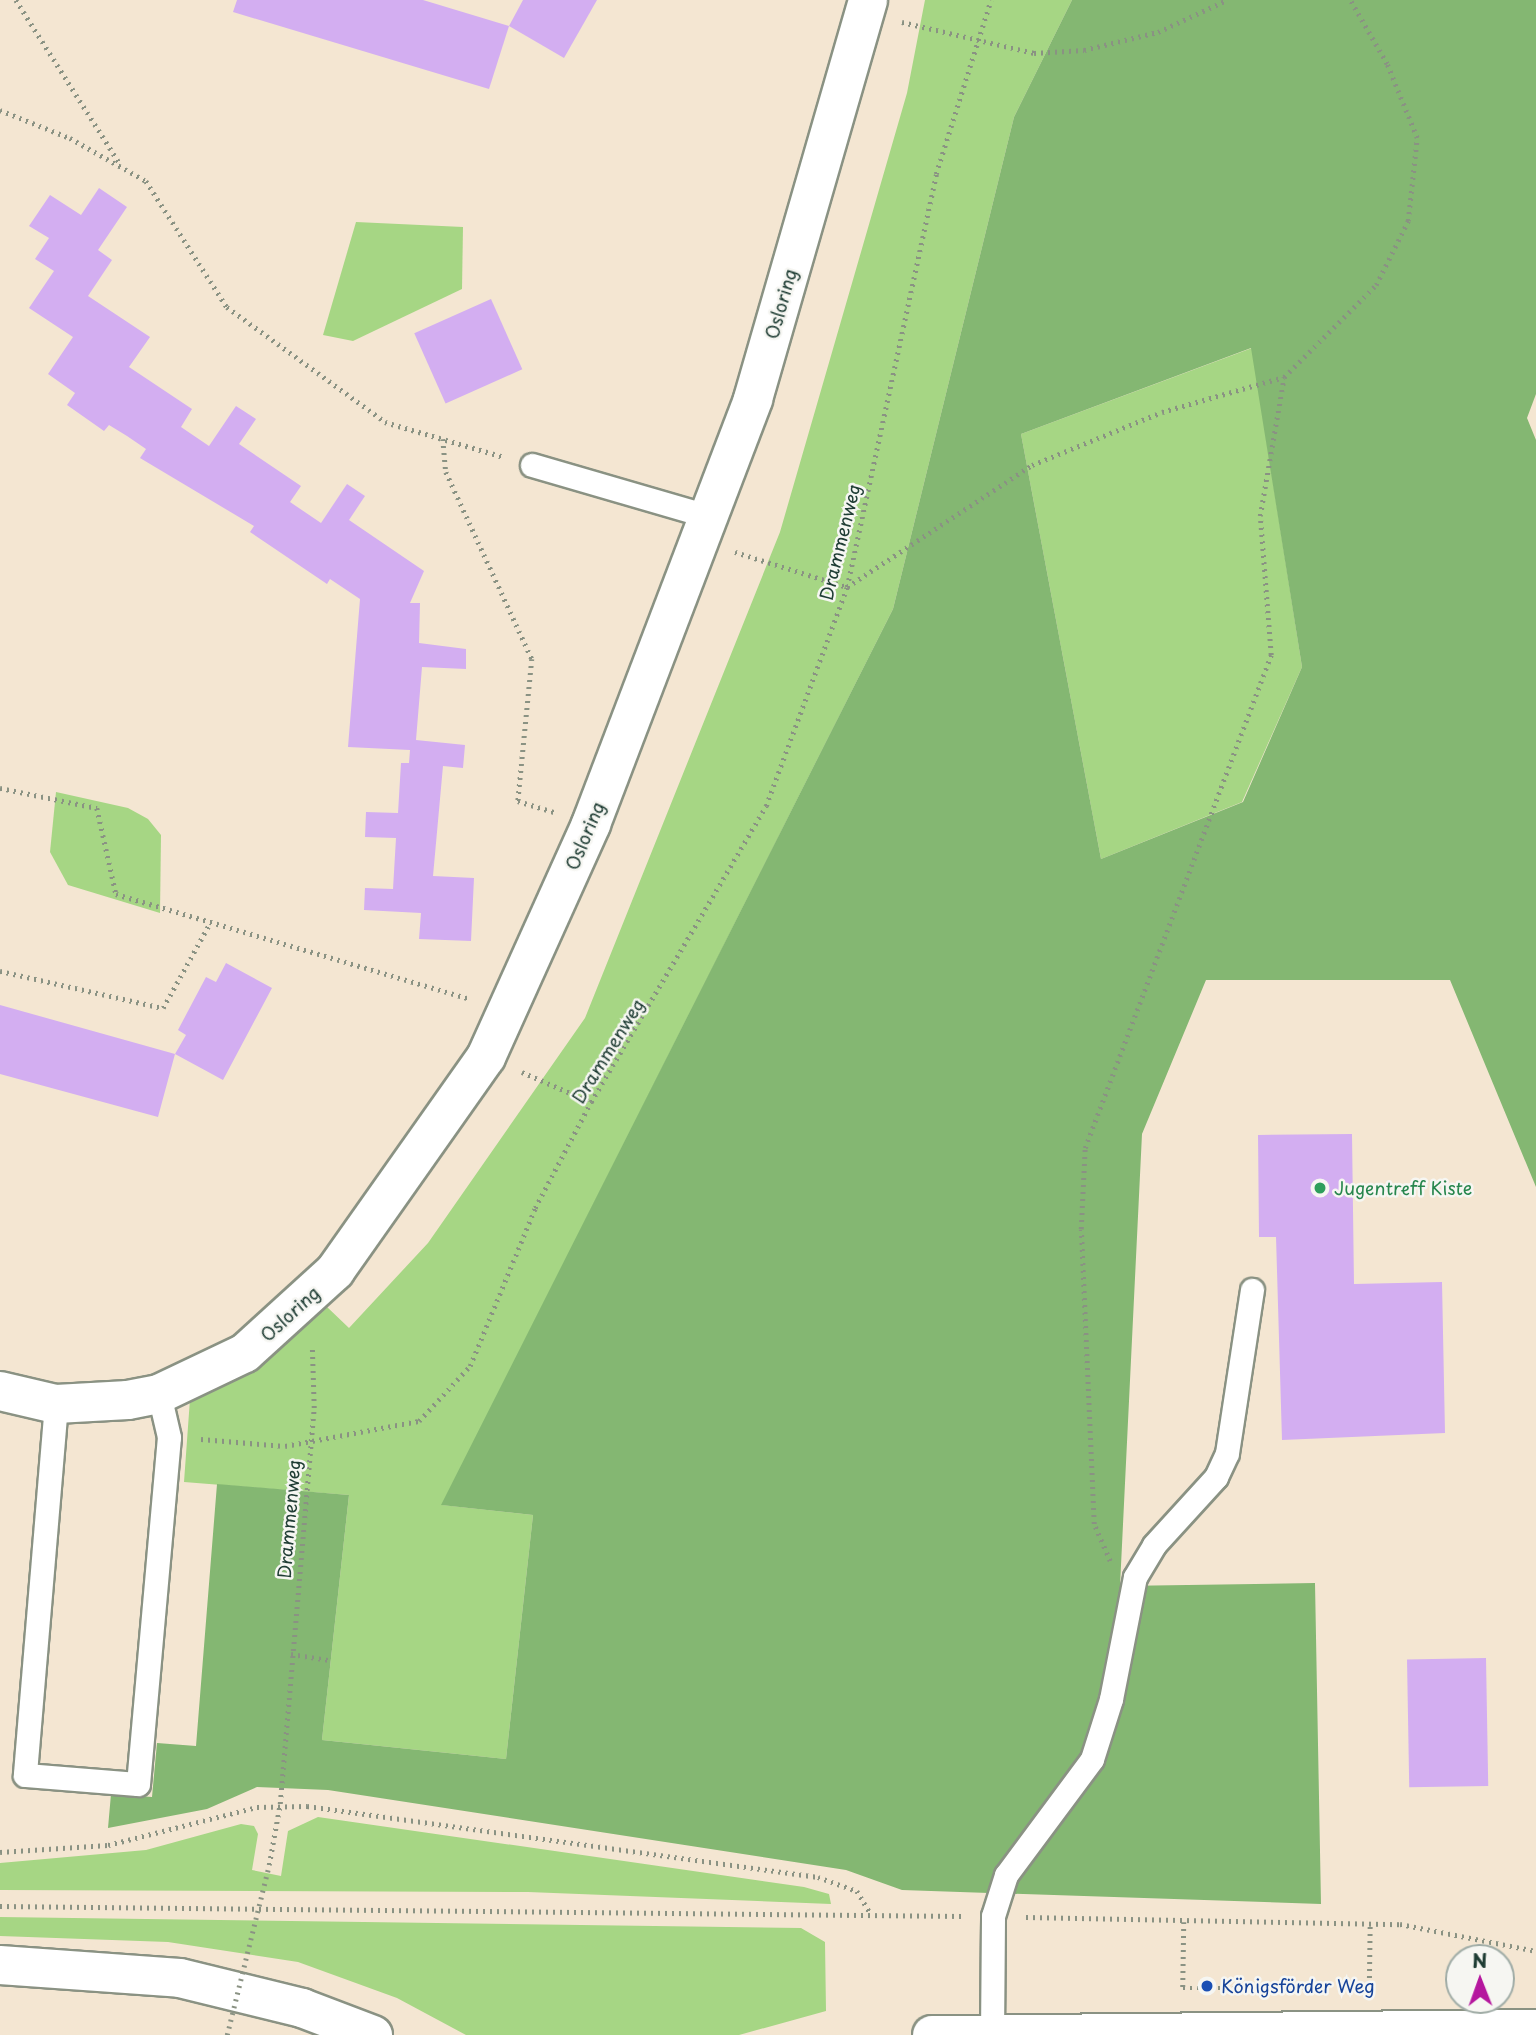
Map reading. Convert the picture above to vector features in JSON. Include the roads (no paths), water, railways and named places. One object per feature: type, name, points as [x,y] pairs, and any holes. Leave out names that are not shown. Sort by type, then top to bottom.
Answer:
[{"type":"street","name":"Osloring","points":[[0,1391],[56,1404],[159,1394],[245,1353],[304,1303],[397,1190],[486,1057],[592,824],[753,399],[867,6]]},
{"type":"street","points":[[0,1965],[180,1978],[302,2008],[373,2035]]},
{"type":"street","points":[[932,2035],[1536,2029]]},
{"type":"lane","points":[[532,465],[703,528]]},
{"type":"lane","points":[[992,2034],[993,1916],[1006,1875],[1092,1759],[1111,1699],[1135,1577],[1154,1545],[1216,1477],[1227,1453],[1252,1290]]},
{"type":"lane","points":[[56,1404],[25,1775],[138,1784],[169,1437],[159,1394]]},
{"type":"place","name":"Jugentreff Kiste","points":[[1320,1188]]},
{"type":"place","name":"Königsförder Weg","points":[[1207,1986]]}]
